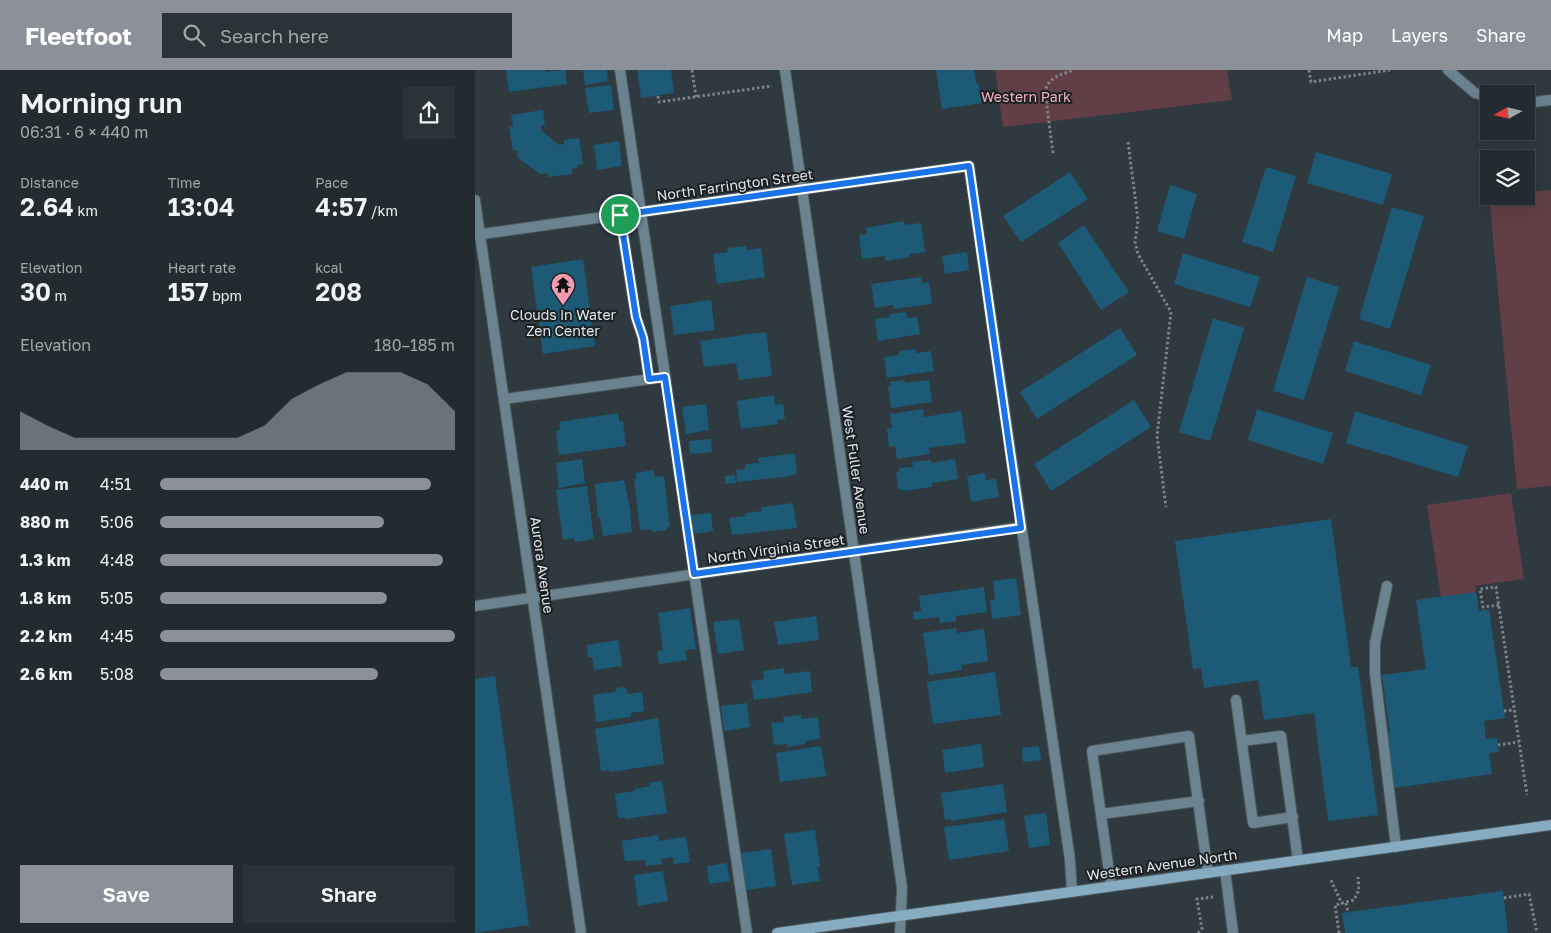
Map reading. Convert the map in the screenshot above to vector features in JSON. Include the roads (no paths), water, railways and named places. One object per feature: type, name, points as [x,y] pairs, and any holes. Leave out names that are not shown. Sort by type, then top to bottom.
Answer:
[{"type":"street","points":[[620,70],[747,933]]},
{"type":"street","name":"West Fuller Avenue","points":[[785,70],[902,888],[900,933]]},
{"type":"street","points":[[1448,70],[1475,93],[1480,95]]},
{"type":"street","points":[[1535,101],[1551,100]]},
{"type":"street","name":"North Farrington Street","points":[[477,235],[969,166],[1021,528]]},
{"type":"street","name":"Aurora Avenue","points":[[475,200],[477,235],[504,399],[581,933]]},
{"type":"street","points":[[620,215],[636,317],[643,338],[649,379]]},
{"type":"street","points":[[504,399],[665,377]]},
{"type":"street","points":[[1021,528],[1070,860],[1072,892]]},
{"type":"street","name":"North Virginia Street","points":[[475,606],[1021,528]]},
{"type":"street","points":[[1387,586],[1375,643],[1375,674],[1396,847]]},
{"type":"street","points":[[1236,700],[1253,823],[1293,817]]},
{"type":"street","points":[[1111,886],[1092,751],[1189,736],[1208,873]]},
{"type":"street","points":[[1242,741],[1281,736],[1299,860]]},
{"type":"street","points":[[1101,814],[1199,801]]},
{"type":"street","name":"Western Avenue North","points":[[777,933],[1551,825]]},
{"type":"street","points":[[1225,870],[1233,933]]},
{"type":"place","name":"Clouds in Water Zen Center","points":[[563,306]]},
{"type":"park label","name":"Western Park","points":[[1026,97]]}]
